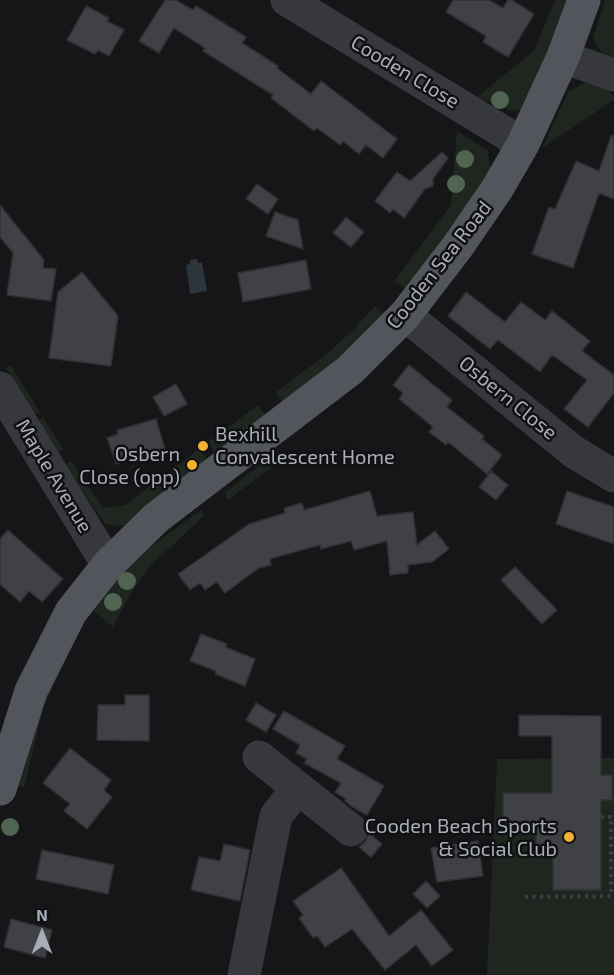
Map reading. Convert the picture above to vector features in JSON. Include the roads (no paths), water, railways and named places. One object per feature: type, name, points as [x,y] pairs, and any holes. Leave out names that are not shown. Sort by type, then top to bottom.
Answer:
[{"type":"main road","name":"Cooden Sea Road","points":[[0,789],[30,691],[71,612],[108,565],[156,518],[350,370],[405,315],[478,218],[523,144],[563,57],[584,0]]},
{"type":"street","name":"Cooden Close","points":[[286,0],[523,144]]},
{"type":"street","points":[[563,57],[614,75]]},
{"type":"street","name":"Osbern Close","points":[[405,315],[574,452],[614,476]]},
{"type":"street","name":"Maple Avenue","points":[[0,388],[108,565]]},
{"type":"street","points":[[260,757],[297,789],[351,830]]},
{"type":"street","points":[[244,975],[276,816],[297,789]]},
{"type":"place","name":"Bexhill Convalescent Home","points":[[203,446]]},
{"type":"place","name":"Osbern Close (opp)","points":[[192,465]]},
{"type":"place","name":"Cooden Beach Sports & Social Club","points":[[569,837]]}]
